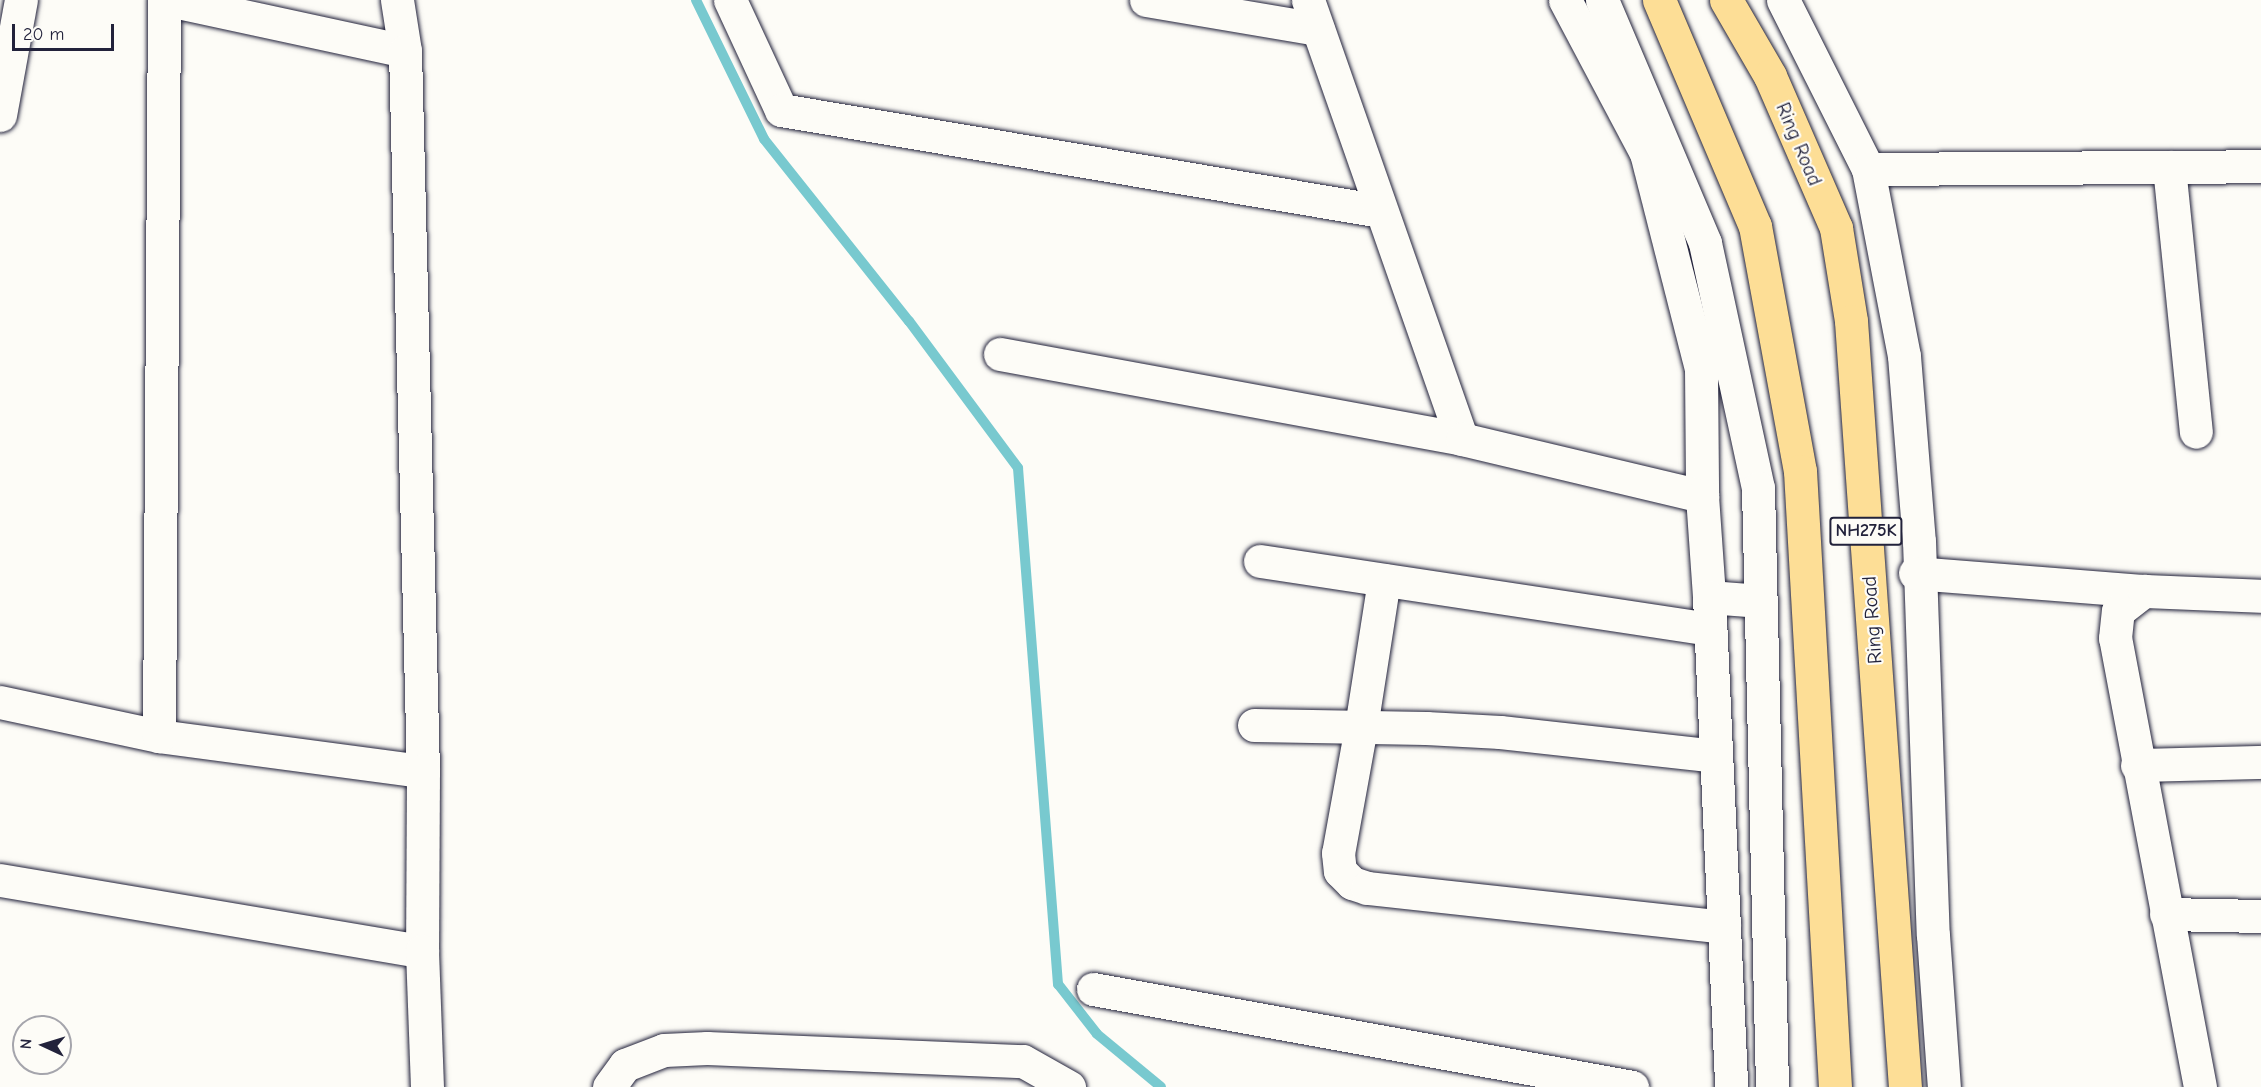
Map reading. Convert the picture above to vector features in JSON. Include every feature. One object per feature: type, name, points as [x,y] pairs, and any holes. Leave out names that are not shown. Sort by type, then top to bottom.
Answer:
[{"type":"highway","name":"NH275K","points":[[1659,0],[1755,226],[1800,471],[1836,1087]]},
{"type":"highway","name":"Ring Road","points":[[1726,0],[1770,76],[1836,228],[1851,321],[1905,1087]]},
{"type":"street","points":[[0,115],[21,0]]},
{"type":"street","points":[[159,736],[164,0]]},
{"type":"street","points":[[169,0],[405,51]]},
{"type":"street","points":[[397,0],[405,51],[423,771],[422,951],[427,1087]]},
{"type":"street","points":[[729,0],[780,110],[1381,211]]},
{"type":"street","points":[[1146,0],[1313,15],[1462,439]]},
{"type":"street","points":[[1565,0],[1646,153],[1701,369],[1702,496],[1709,597],[1731,1087]]},
{"type":"street","points":[[1602,0],[1705,243],[1758,489],[1772,1087]]},
{"type":"street","points":[[1783,0],[1868,169],[1904,356],[1918,573],[1933,935],[1944,1087]]},
{"type":"street","points":[[1868,169],[2261,166]]},
{"type":"street","points":[[2169,167],[2196,432]]},
{"type":"street","points":[[1000,354],[1462,439],[1702,496]]},
{"type":"street","points":[[1260,561],[1710,629]]},
{"type":"street","points":[[1918,573],[2144,591],[2261,596]]},
{"type":"street","points":[[1384,580],[1338,853],[1340,871],[1352,883],[1366,888],[1724,927]]},
{"type":"street","points":[[2144,591],[2118,611],[2115,638],[2137,765],[2200,1087]]},
{"type":"street","points":[[1709,597],[1761,602]]},
{"type":"street","points":[[0,702],[159,736],[423,771]]},
{"type":"street","points":[[1254,725],[1500,732],[1716,756]]},
{"type":"street","points":[[2137,765],[2261,762]]},
{"type":"street","points":[[0,880],[422,951]]},
{"type":"street","points":[[2166,914],[2261,916]]},
{"type":"street","points":[[1093,989],[1632,1087]]},
{"type":"street","points":[[609,1087],[625,1065],[635,1061],[664,1050],[707,1048],[1023,1061],[1058,1078],[1069,1087]]},
{"type":"waterway","points":[[696,0],[764,139],[909,321],[1018,468],[1058,984],[1097,1034],[1161,1087]]}]
